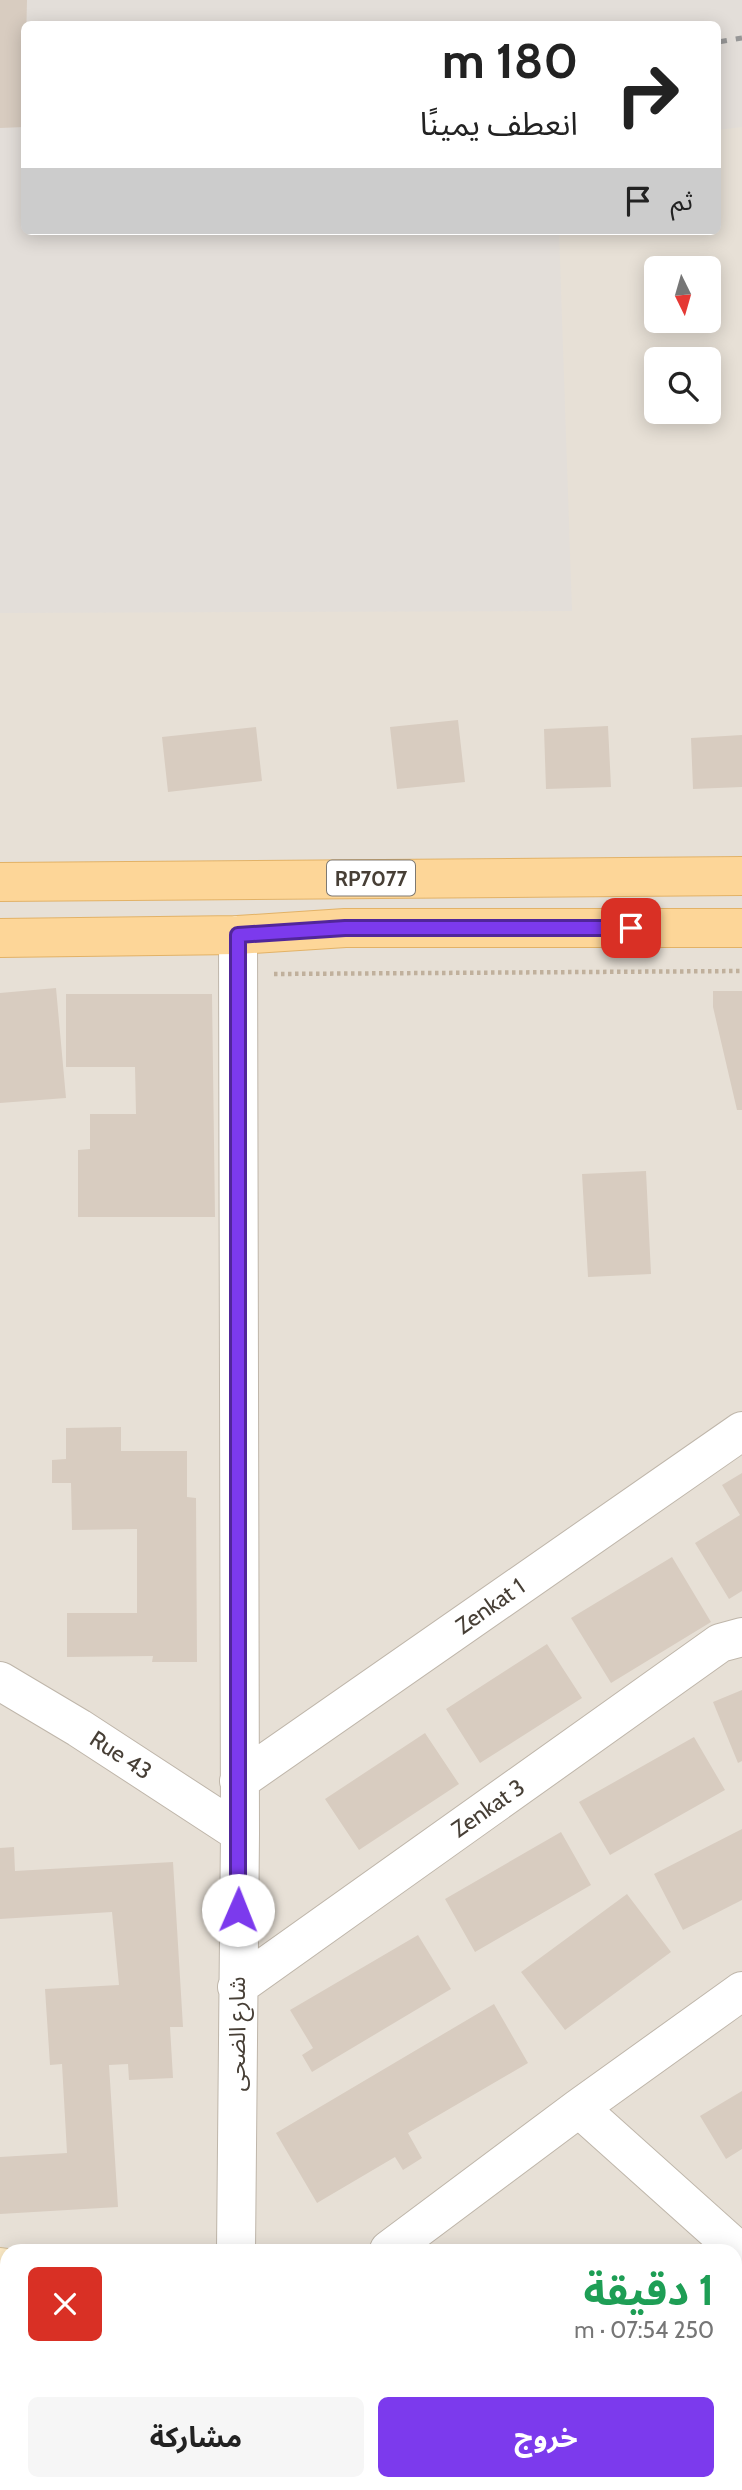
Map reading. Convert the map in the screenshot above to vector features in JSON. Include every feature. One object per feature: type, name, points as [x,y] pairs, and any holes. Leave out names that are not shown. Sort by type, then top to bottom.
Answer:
[{"type":"main road","name":"RP7077","points":[[0,882],[742,876]]},
{"type":"main road","name":"RP7077","points":[[0,938],[238,935],[345,928],[742,928]]},
{"type":"street","name":"شارع الضحى","points":[[236,2244],[240,1833],[238,935]]},
{"type":"street","name":"Zenkat 1","points":[[239,1781],[742,1431]]},
{"type":"street","name":"Zenkat 3","points":[[237,1986],[720,1643],[742,1637]]},
{"type":"street","name":"Rue 43","points":[[0,1681],[79,1728],[240,1833]]},
{"type":"street","points":[[396,2244],[579,2108],[742,1992]]},
{"type":"street","points":[[579,2108],[731,2244]]},
{"type":"path","points":[[238,974],[742,971]]},
{"type":"shaded area","points":[[0,0],[742,0],[742,2244],[0,2244]]},
{"type":"shaded area","points":[[0,0],[742,0],[742,127],[721,130],[721,21],[21,21],[21,235],[559,235],[572,611],[0,613]]},
{"type":"building","points":[[0,0],[27,0],[27,21],[21,21],[21,127],[0,128]]},
{"type":"building","points":[[458,720],[465,782],[397,789],[390,727]]},
{"type":"building","points":[[608,726],[611,787],[546,789],[544,729]]},
{"type":"building","points":[[256,727],[262,781],[168,792],[162,737]]},
{"type":"building","points":[[742,735],[742,787],[693,789],[691,738]]},
{"type":"building","points":[[56,988],[66,1098],[0,1103],[0,993]]},
{"type":"building","points":[[713,991],[742,991],[742,1110],[737,1110],[713,1007]]},
{"type":"building","points":[[66,994],[212,994],[215,1217],[78,1217],[78,1150],[90,1149],[90,1114],[136,1114],[135,1067],[66,1067]]},
{"type":"building","points":[[646,1171],[651,1274],[588,1277],[582,1174]]},
{"type":"building","points":[[121,1427],[121,1451],[187,1451],[187,1497],[196,1498],[197,1662],[152,1662],[153,1656],[67,1657],[67,1613],[137,1613],[137,1529],[72,1530],[71,1483],[52,1483],[52,1460],[66,1459],[66,1428]]},
{"type":"building","points":[[742,1473],[742,1591],[729,1599],[695,1543],[740,1515],[722,1485]]},
{"type":"building","points":[[672,1557],[711,1622],[611,1683],[571,1618]]},
{"type":"building","points":[[547,1644],[582,1698],[480,1763],[446,1709]]},
{"type":"building","points":[[742,1690],[742,1761],[738,1763],[713,1702]]},
{"type":"building","points":[[425,1733],[459,1784],[359,1850],[325,1799]]},
{"type":"building","points":[[694,1737],[725,1790],[610,1855],[579,1802]]},
{"type":"building","points":[[742,1829],[742,1900],[683,1930],[654,1874]]},
{"type":"building","points":[[561,1832],[591,1885],[475,1952],[445,1899]]},
{"type":"building","points":[[14,1847],[15,1871],[173,1862],[183,2027],[170,2027],[173,2078],[129,2080],[128,2064],[109,2065],[118,2207],[0,2214],[0,2157],[67,2153],[62,2064],[50,2065],[45,1989],[119,1985],[112,1912],[0,1919],[0,1848]]},
{"type":"building","points":[[627,1894],[671,1952],[565,2030],[521,1972]]},
{"type":"building","points":[[418,1935],[451,1989],[312,2072],[302,2055],[313,2048],[290,2010]]},
{"type":"building","points":[[494,2004],[528,2063],[408,2133],[422,2158],[403,2170],[395,2157],[317,2203],[276,2133]]},
{"type":"building","points":[[742,2091],[742,2149],[726,2159],[700,2116]]},
{"type":"railway","points":[[721,42],[742,38]]},
{"type":"route","points":[[238,1910],[238,935],[345,928],[631,928]]}]
